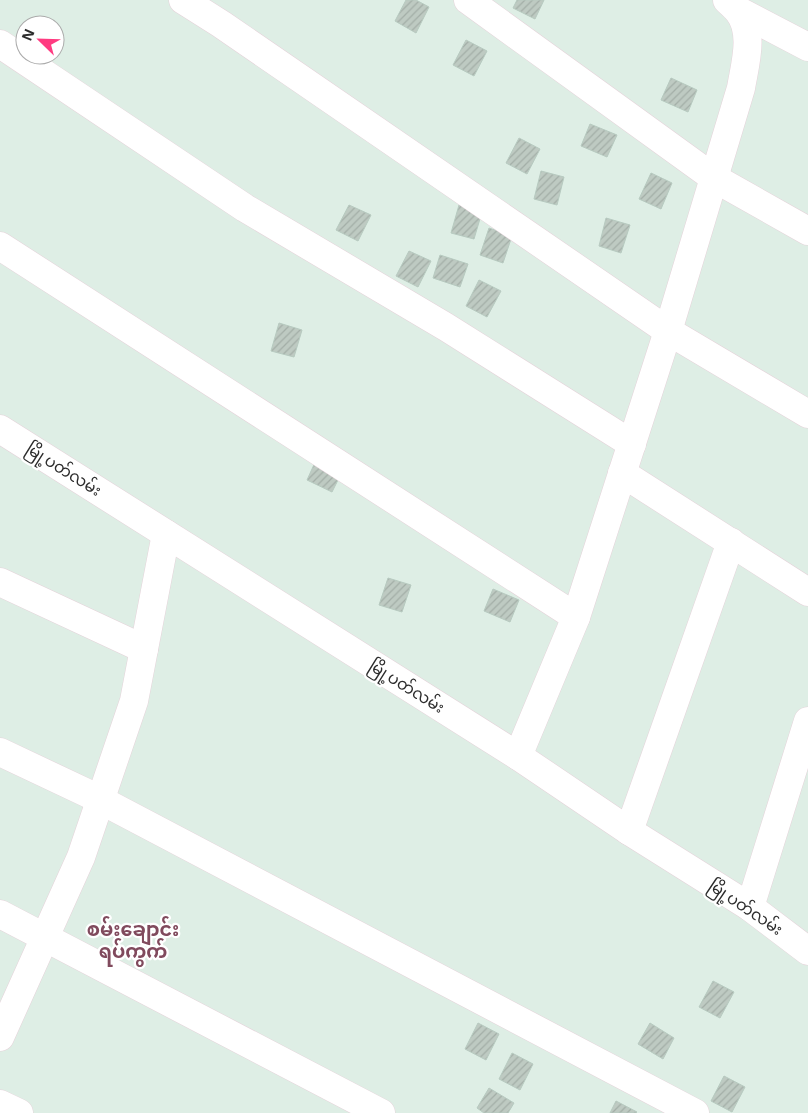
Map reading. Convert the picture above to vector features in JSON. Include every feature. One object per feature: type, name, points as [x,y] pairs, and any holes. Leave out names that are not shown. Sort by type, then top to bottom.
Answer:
[{"type":"street","points":[[183,0],[668,331],[808,414]]},
{"type":"street","points":[[468,0],[714,178],[808,231]]},
{"type":"street","points":[[518,756],[576,617],[668,331],[741,88],[748,51],[746,27],[733,6]]},
{"type":"street","points":[[733,6],[808,47]]},
{"type":"street","points":[[0,44],[245,208],[446,328],[632,444]]},
{"type":"street","points":[[0,246],[576,617]]},
{"type":"street","name":"မြို့ပတ်လမ်း","points":[[0,429],[518,756],[629,831],[750,907],[808,951]]},
{"type":"street","points":[[622,473],[808,592]]},
{"type":"street","points":[[0,1037],[81,857],[134,701],[166,534]]},
{"type":"street","points":[[629,831],[731,542]]},
{"type":"street","points":[[0,582],[144,649]]},
{"type":"street","points":[[750,907],[808,721]]},
{"type":"street","points":[[0,752],[100,800],[695,1113]]},
{"type":"street","points":[[0,914],[381,1113]]},
{"type":"street","points":[[0,1104],[19,1113]]},
{"type":"building","points":[[406,0],[416,0],[429,7],[416,33],[395,21]]},
{"type":"building","points":[[517,0],[544,0],[535,19],[513,8]]},
{"type":"building","points":[[466,40],[487,51],[474,76],[453,65]]},
{"type":"building","points":[[671,78],[697,90],[688,112],[661,100]]},
{"type":"building","points":[[590,124],[617,135],[607,157],[581,146]]},
{"type":"building","points":[[519,138],[540,149],[527,174],[506,163]]},
{"type":"building","points":[[541,171],[564,177],[557,205],[534,199]]},
{"type":"building","points":[[651,173],[672,183],[661,209],[639,199]]},
{"type":"building","points":[[349,205],[371,215],[358,241],[336,230]]},
{"type":"building","points":[[459,205],[482,212],[474,239],[451,233]]},
{"type":"building","points":[[606,218],[630,225],[621,253],[599,246]]},
{"type":"building","points":[[489,228],[512,236],[503,263],[480,255]]},
{"type":"building","points":[[409,251],[431,261],[418,287],[396,276]]},
{"type":"building","points":[[440,255],[468,264],[460,287],[433,278]]},
{"type":"building","points":[[479,280],[501,291],[487,317],[466,306]]},
{"type":"building","points":[[279,323],[302,330],[294,357],[271,351]]},
{"type":"building","points":[[317,458],[343,470],[332,492],[307,480]]},
{"type":"building","points":[[388,578],[411,585],[402,612],[379,605]]},
{"type":"building","points":[[493,589],[519,600],[510,622],[484,611]]},
{"type":"building","points":[[713,981],[734,992],[720,1018],[699,1007]]},
{"type":"building","points":[[478,1023],[499,1034],[486,1060],[465,1049]]},
{"type":"building","points":[[650,1023],[674,1038],[663,1059],[638,1044]]},
{"type":"building","points":[[512,1053],[533,1064],[520,1090],[499,1079]]},
{"type":"building","points":[[724,1076],[745,1087],[732,1112],[711,1101]]},
{"type":"building","points":[[489,1088],[514,1103],[508,1113],[484,1113],[477,1108]]},
{"type":"building","points":[[616,1101],[637,1112],[610,1113]]},
{"type":"district","name":"စမ်းချောင်း ရပ်ကွက်","points":[[133,940]]}]
